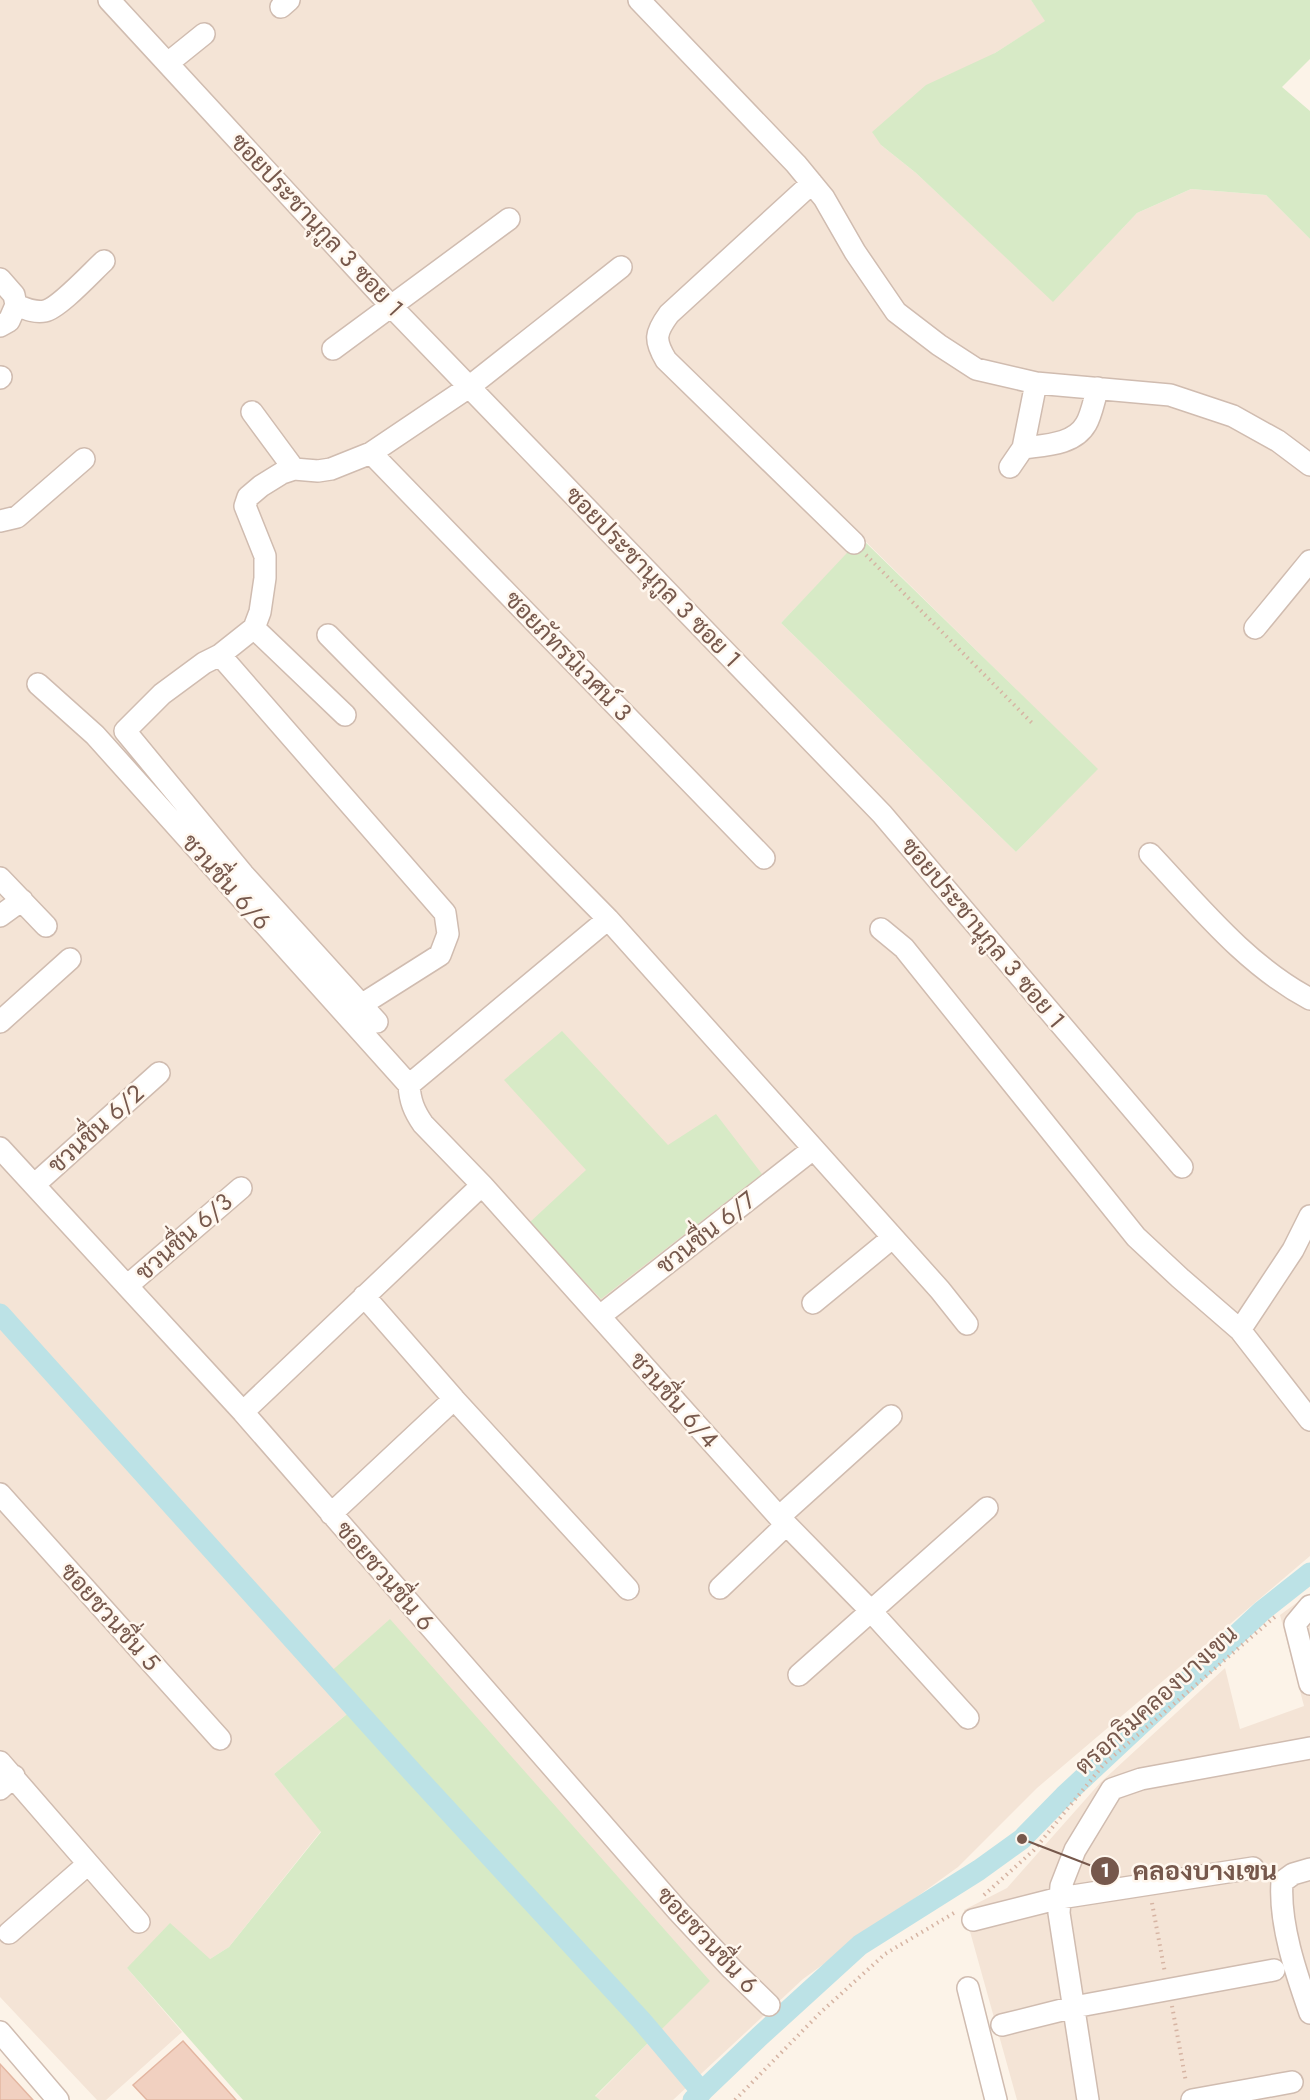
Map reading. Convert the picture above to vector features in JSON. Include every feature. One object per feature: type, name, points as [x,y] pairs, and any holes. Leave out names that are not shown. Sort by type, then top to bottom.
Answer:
[{"type":"street","name":"ซอยประชานุกูล 3 ซอย 1","points":[[109,0],[391,306],[882,814],[1182,1167]]},
{"type":"street","points":[[639,0],[796,164],[824,198],[855,252],[896,312],[939,345],[976,369],[1036,383],[1170,395],[1233,417],[1278,441],[1310,465]]},
{"type":"street","points":[[168,63],[204,33]]},
{"type":"street","points":[[812,183],[669,314],[658,328],[657,345],[666,360],[854,543]]},
{"type":"street","points":[[333,349],[509,219]]},
{"type":"street","points":[[16,305],[33,311],[47,311],[58,304],[104,261]]},
{"type":"street","points":[[376,1022],[243,874],[124,731],[162,694],[204,663],[220,655],[254,628],[260,612],[265,556],[245,507],[248,497],[282,473],[294,469],[318,471],[331,469],[372,453],[469,387],[621,267]]},
{"type":"street","points":[[0,279],[14,295],[16,305],[9,321],[0,326]]},
{"type":"street","points":[[1010,467],[1023,448],[1036,383]]},
{"type":"street","points":[[1023,448],[1075,437],[1087,423],[1098,388]]},
{"type":"street","points":[[252,412],[294,469]]},
{"type":"street","name":"ซอยภัทรนิเวศน์ 3","points":[[372,453],[764,858]]},
{"type":"street","points":[[8,519],[84,459]]},
{"type":"street","points":[[1255,628],[1310,561]]},
{"type":"street","points":[[254,628],[345,715]]},
{"type":"street","points":[[328,635],[608,919],[940,1290],[967,1324]]},
{"type":"street","points":[[220,655],[445,913],[448,934],[440,955],[361,1005]]},
{"type":"street","name":"ชวนชื่น 6/6","points":[[38,684],[94,735],[409,1085]]},
{"type":"street","points":[[1150,854],[1229,938],[1265,970],[1310,999]]},
{"type":"street","points":[[0,878],[46,926]]},
{"type":"street","points":[[0,916],[22,900]]},
{"type":"street","points":[[409,1085],[608,919]]},
{"type":"street","points":[[881,929],[904,948],[1136,1237],[1240,1330],[1310,1420]]},
{"type":"street","points":[[0,1022],[70,959]]},
{"type":"street","name":"ชวนชื่น 6/2","points":[[34,1185],[159,1073]]},
{"type":"street","name":"ชวนชื่น 6/4","points":[[409,1085],[415,1113],[783,1521],[870,1610],[968,1718]]},
{"type":"street","name":"ซอยชวนชื่น 6","points":[[0,1148],[243,1412],[678,1911],[732,1970],[769,2006]]},
{"type":"street","name":"ชวนชื่น 6/7","points":[[600,1316],[813,1149]]},
{"type":"street","points":[[243,1412],[482,1185]]},
{"type":"street","name":"ชวนชื่น 6/3","points":[[127,1286],[241,1188]]},
{"type":"street","points":[[1240,1330],[1293,1250],[1310,1216]]},
{"type":"street","points":[[813,1303],[892,1238]]},
{"type":"street","points":[[364,1296],[454,1399],[628,1588]]},
{"type":"street","points":[[330,1514],[454,1399]]},
{"type":"street","points":[[720,1588],[783,1521],[891,1416]]},
{"type":"street","name":"ซอยชวนชื่น 5","points":[[0,1494],[220,1739]]},
{"type":"street","points":[[799,1675],[987,1508]]},
{"type":"street","points":[[1310,1606],[1295,1623],[1310,1684]]},
{"type":"street","points":[[1088,2100],[1059,1913],[1060,1886],[1075,1850],[1112,1790],[1141,1779],[1310,1748]]},
{"type":"street","points":[[5,1776],[140,1922]]},
{"type":"street","points":[[9,1933],[88,1864]]},
{"type":"street","points":[[967,1914],[1253,1868]]},
{"type":"street","points":[[1310,1869],[1293,1874],[1282,1882],[1281,1900],[1296,1976],[1310,2013]]},
{"type":"street","points":[[1002,2025],[1074,2007],[1274,1970]]},
{"type":"street","points":[[968,1988],[996,2100]]},
{"type":"street","points":[[0,2032],[58,2100]]},
{"type":"street","points":[[1192,2100],[1292,2082]]},
{"type":"path","points":[[854,543],[1032,723]]},
{"type":"path","name":"ตรอกริมคลองบางเขน","points":[[981,1897],[990,1892],[1034,1850],[1104,1764],[1279,1612]]},
{"type":"path","points":[[735,2100],[821,2012],[885,1954],[967,1914]]},
{"type":"shaded area","points":[[0,0],[1031,0],[1046,21],[995,53],[881,145],[916,173],[1053,301],[1137,213],[1191,189],[1266,195],[1310,239],[1310,1556],[1037,1788],[958,1867],[803,1979],[673,2100],[600,2100],[595,2097],[709,1981],[318,1682],[352,1710],[274,1774],[321,1831],[229,1947],[210,1959],[127,1968],[182,2032],[106,2100],[97,2100],[0,1997]],"holes":[[[862,538],[1097,769],[1016,852],[781,623]]]},
{"type":"shaded area","points":[[1310,1593],[1310,2100],[1017,2100],[964,1910],[1007,1888],[1100,1783],[1225,1668],[1240,1729],[1304,1706],[1280,1615]]},
{"type":"green space","points":[[1031,0],[1310,0],[1310,59],[1282,87],[1310,111],[1310,239],[1266,195],[1191,189],[1137,213],[1053,302],[916,173],[881,145],[872,132],[926,85],[995,53],[1045,21]]},
{"type":"green space","points":[[861,538],[1098,769],[1016,852],[781,623]]},
{"type":"green space","points":[[562,1031],[668,1145],[716,1114],[762,1174],[601,1299],[529,1223],[586,1170],[504,1080]]},
{"type":"green space","points":[[390,1619],[710,1981],[595,2096],[600,2100],[243,2100],[127,1968],[170,1923],[210,1959],[229,1947],[321,1832],[274,1774],[352,1710],[318,1683]]},
{"type":"building","points":[[183,2041],[236,2100],[147,2100],[133,2085]]},
{"type":"building","points":[[0,2064],[33,2100],[0,2100]]},
{"type":"waterway","points":[[0,1314],[415,1775],[641,2020],[702,2092]]},
{"type":"waterway","points":[[693,2100],[860,1945],[979,1870],[1022,1839],[1064,1796],[1262,1611],[1310,1573]]},
{"type":"place","name":"คลองบางเขน","points":[[1022,1839]]}]
